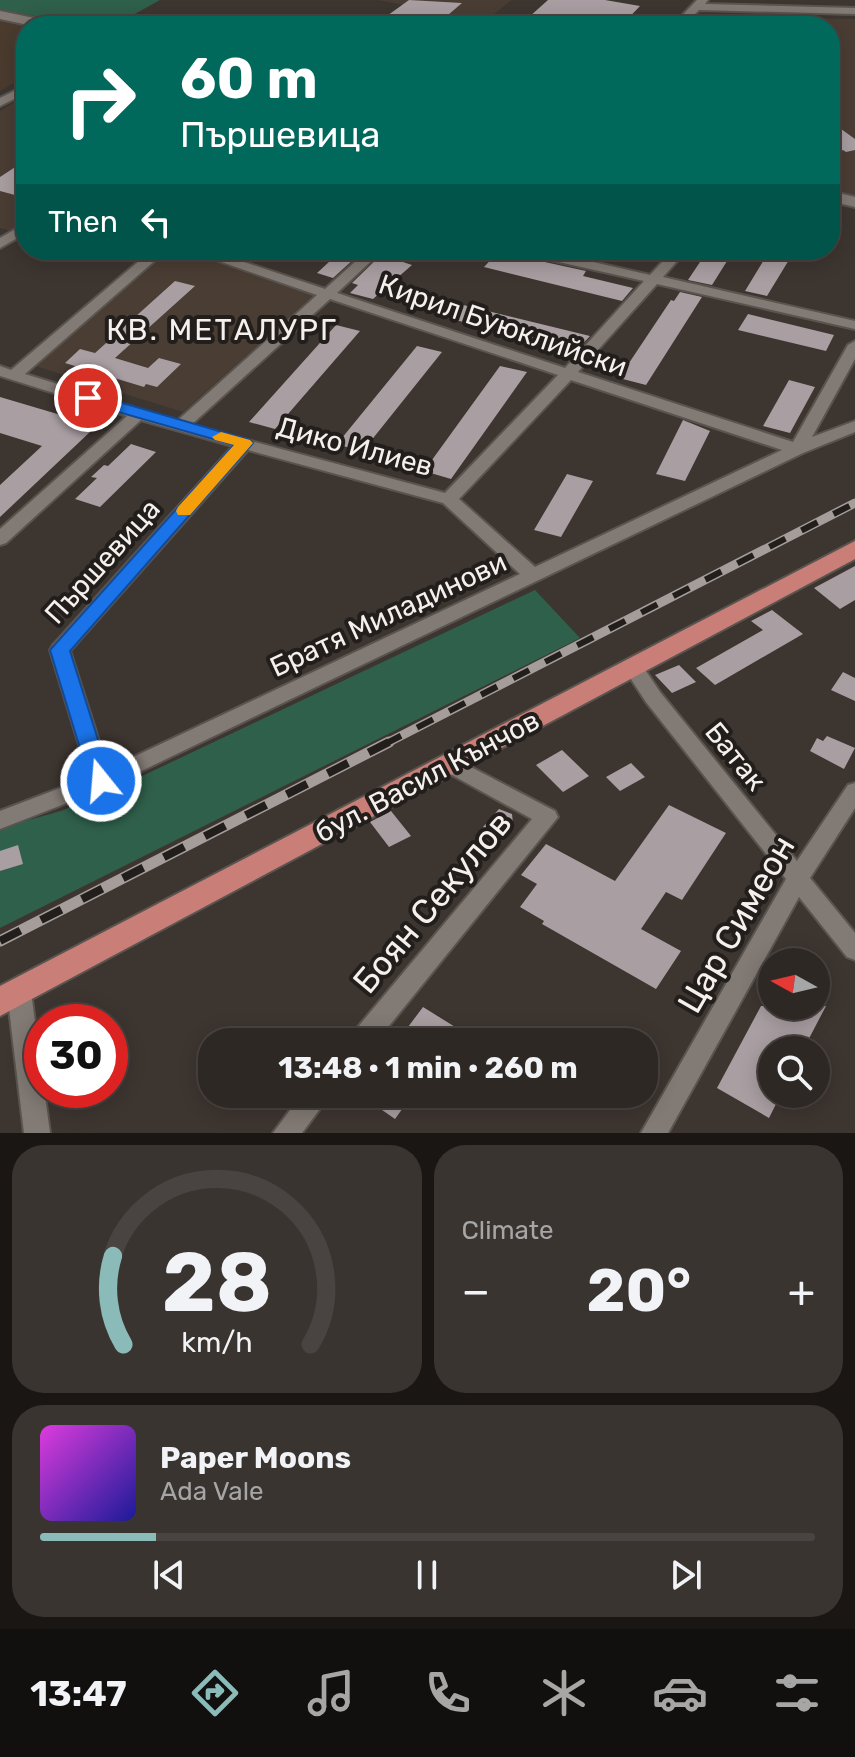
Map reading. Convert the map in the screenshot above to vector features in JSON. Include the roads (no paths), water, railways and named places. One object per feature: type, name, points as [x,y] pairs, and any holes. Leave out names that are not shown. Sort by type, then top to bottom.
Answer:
[{"type":"main road","name":"бул. Васил Кънчов","points":[[9,997],[855,549]]},
{"type":"street","points":[[700,4],[855,11]]},
{"type":"street","points":[[7,373],[148,260]]},
{"type":"street","name":"Кирил Буюклийски","points":[[225,260],[797,449]]},
{"type":"street","points":[[180,427],[365,260]]},
{"type":"street","points":[[567,260],[855,325]]},
{"type":"street","points":[[449,499],[672,260]]},
{"type":"street","points":[[797,449],[855,345]]},
{"type":"street","name":"Дико Илиев","points":[[7,373],[180,427],[449,499],[534,576]]},
{"type":"street","points":[[0,539],[138,414]]},
{"type":"street","name":"Братя Миладинови","points":[[0,820],[101,781],[797,449],[855,426]]},
{"type":"street","name":"Пършевица","points":[[101,781],[60,650],[245,443]]},
{"type":"street","name":"Батак","points":[[633,667],[653,697],[855,950]]},
{"type":"street","name":"Боян Секулов","points":[[373,1028],[547,817],[450,764]]},
{"type":"street","name":"Цар Симеон","points":[[654,1133],[798,878],[855,791]]},
{"type":"street","points":[[9,997],[37,1133]]},
{"type":"street","points":[[286,1133],[307,1108]]},
{"type":"railway","points":[[385,744],[855,503]]},
{"type":"railway","points":[[0,941],[389,742]]},
{"type":"district","name":"КВ. МЕТАЛУРГ","points":[[222,330]]}]
